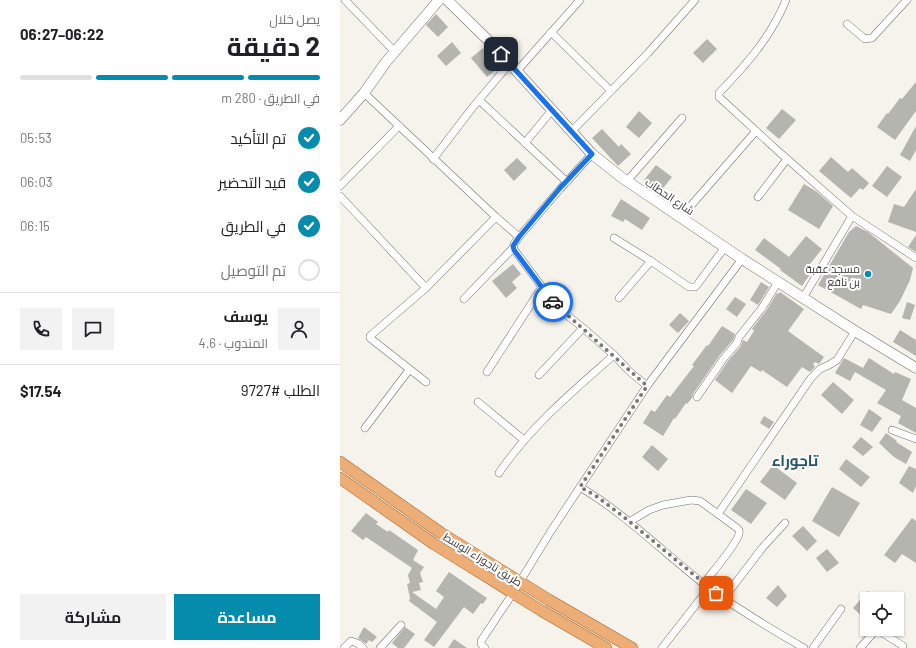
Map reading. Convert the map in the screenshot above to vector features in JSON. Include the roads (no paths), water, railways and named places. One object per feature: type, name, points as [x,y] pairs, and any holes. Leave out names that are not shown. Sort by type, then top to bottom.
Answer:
[{"type":"main road","name":"طريق تاجوراء الوسط","points":[[340,462],[441,533],[519,582],[632,648]]},
{"type":"main road","points":[[340,478],[434,544],[606,648]]},
{"type":"street","points":[[345,0],[395,52]]},
{"type":"street","points":[[340,120],[364,93],[395,52],[439,0]]},
{"type":"street","name":"شارع الحطاب","points":[[447,0],[479,30],[592,154],[627,181],[742,259],[916,368]]},
{"type":"street","points":[[517,71],[580,0]]},
{"type":"street","points":[[571,132],[648,54],[695,0]]},
{"type":"street","points":[[786,0],[780,15],[763,43],[740,71],[719,93],[719,96],[787,159],[852,216],[916,258]]},
{"type":"street","points":[[847,24],[865,39],[872,38],[907,0]]},
{"type":"street","points":[[551,32],[611,91]]},
{"type":"street","points":[[433,159],[510,63]]},
{"type":"street","points":[[364,93],[433,159],[519,237]]},
{"type":"street","points":[[479,100],[566,182]]},
{"type":"street","points":[[525,142],[552,110]]},
{"type":"street","points":[[627,181],[682,118]]},
{"type":"street","points":[[340,186],[399,126]]},
{"type":"street","points":[[681,217],[756,131]]},
{"type":"street","points":[[464,299],[513,248],[519,237],[592,154]]},
{"type":"street","points":[[758,197],[787,159]]},
{"type":"street","points":[[340,196],[426,288]]},
{"type":"street","points":[[803,298],[852,216]]},
{"type":"street","points":[[426,382],[369,337],[426,288],[496,217]]},
{"type":"street","points":[[614,238],[689,287],[698,285],[725,247]]},
{"type":"street","points":[[513,248],[557,307],[614,355],[629,371],[647,386]]},
{"type":"street","points":[[485,648],[481,644],[481,641],[580,487],[647,386],[742,259]]},
{"type":"street","points":[[619,298],[651,261]]},
{"type":"street","points":[[697,397],[724,358],[737,343],[739,337],[762,308],[778,282]]},
{"type":"street","points":[[486,372],[542,287]]},
{"type":"street","points":[[539,375],[583,328]]},
{"type":"street","points":[[718,514],[811,378],[818,370],[837,360],[855,331]]},
{"type":"street","points":[[499,473],[524,440],[559,404],[614,355]]},
{"type":"street","points":[[365,428],[409,370]]},
{"type":"street","points":[[478,402],[524,440]]},
{"type":"street","points":[[892,430],[916,439]]},
{"type":"street","points":[[580,487],[596,496],[630,522],[706,585],[747,615],[804,648]]},
{"type":"street","points":[[630,522],[649,510],[663,505],[691,500],[700,502],[739,530],[739,534],[730,549],[662,648]]},
{"type":"street","points":[[724,598],[784,523]]},
{"type":"street","points":[[813,648],[841,609]]},
{"type":"street","points":[[380,648],[402,625]]},
{"type":"street","points":[[860,648],[876,630],[903,646]]},
{"type":"street","points":[[344,648],[351,641],[357,643],[363,648]]},
{"type":"place","name":"مسجد عقبة بن نافع","points":[[868,274]]},
{"type":"district","name":"تاجوراء","points":[[795,460]]}]
